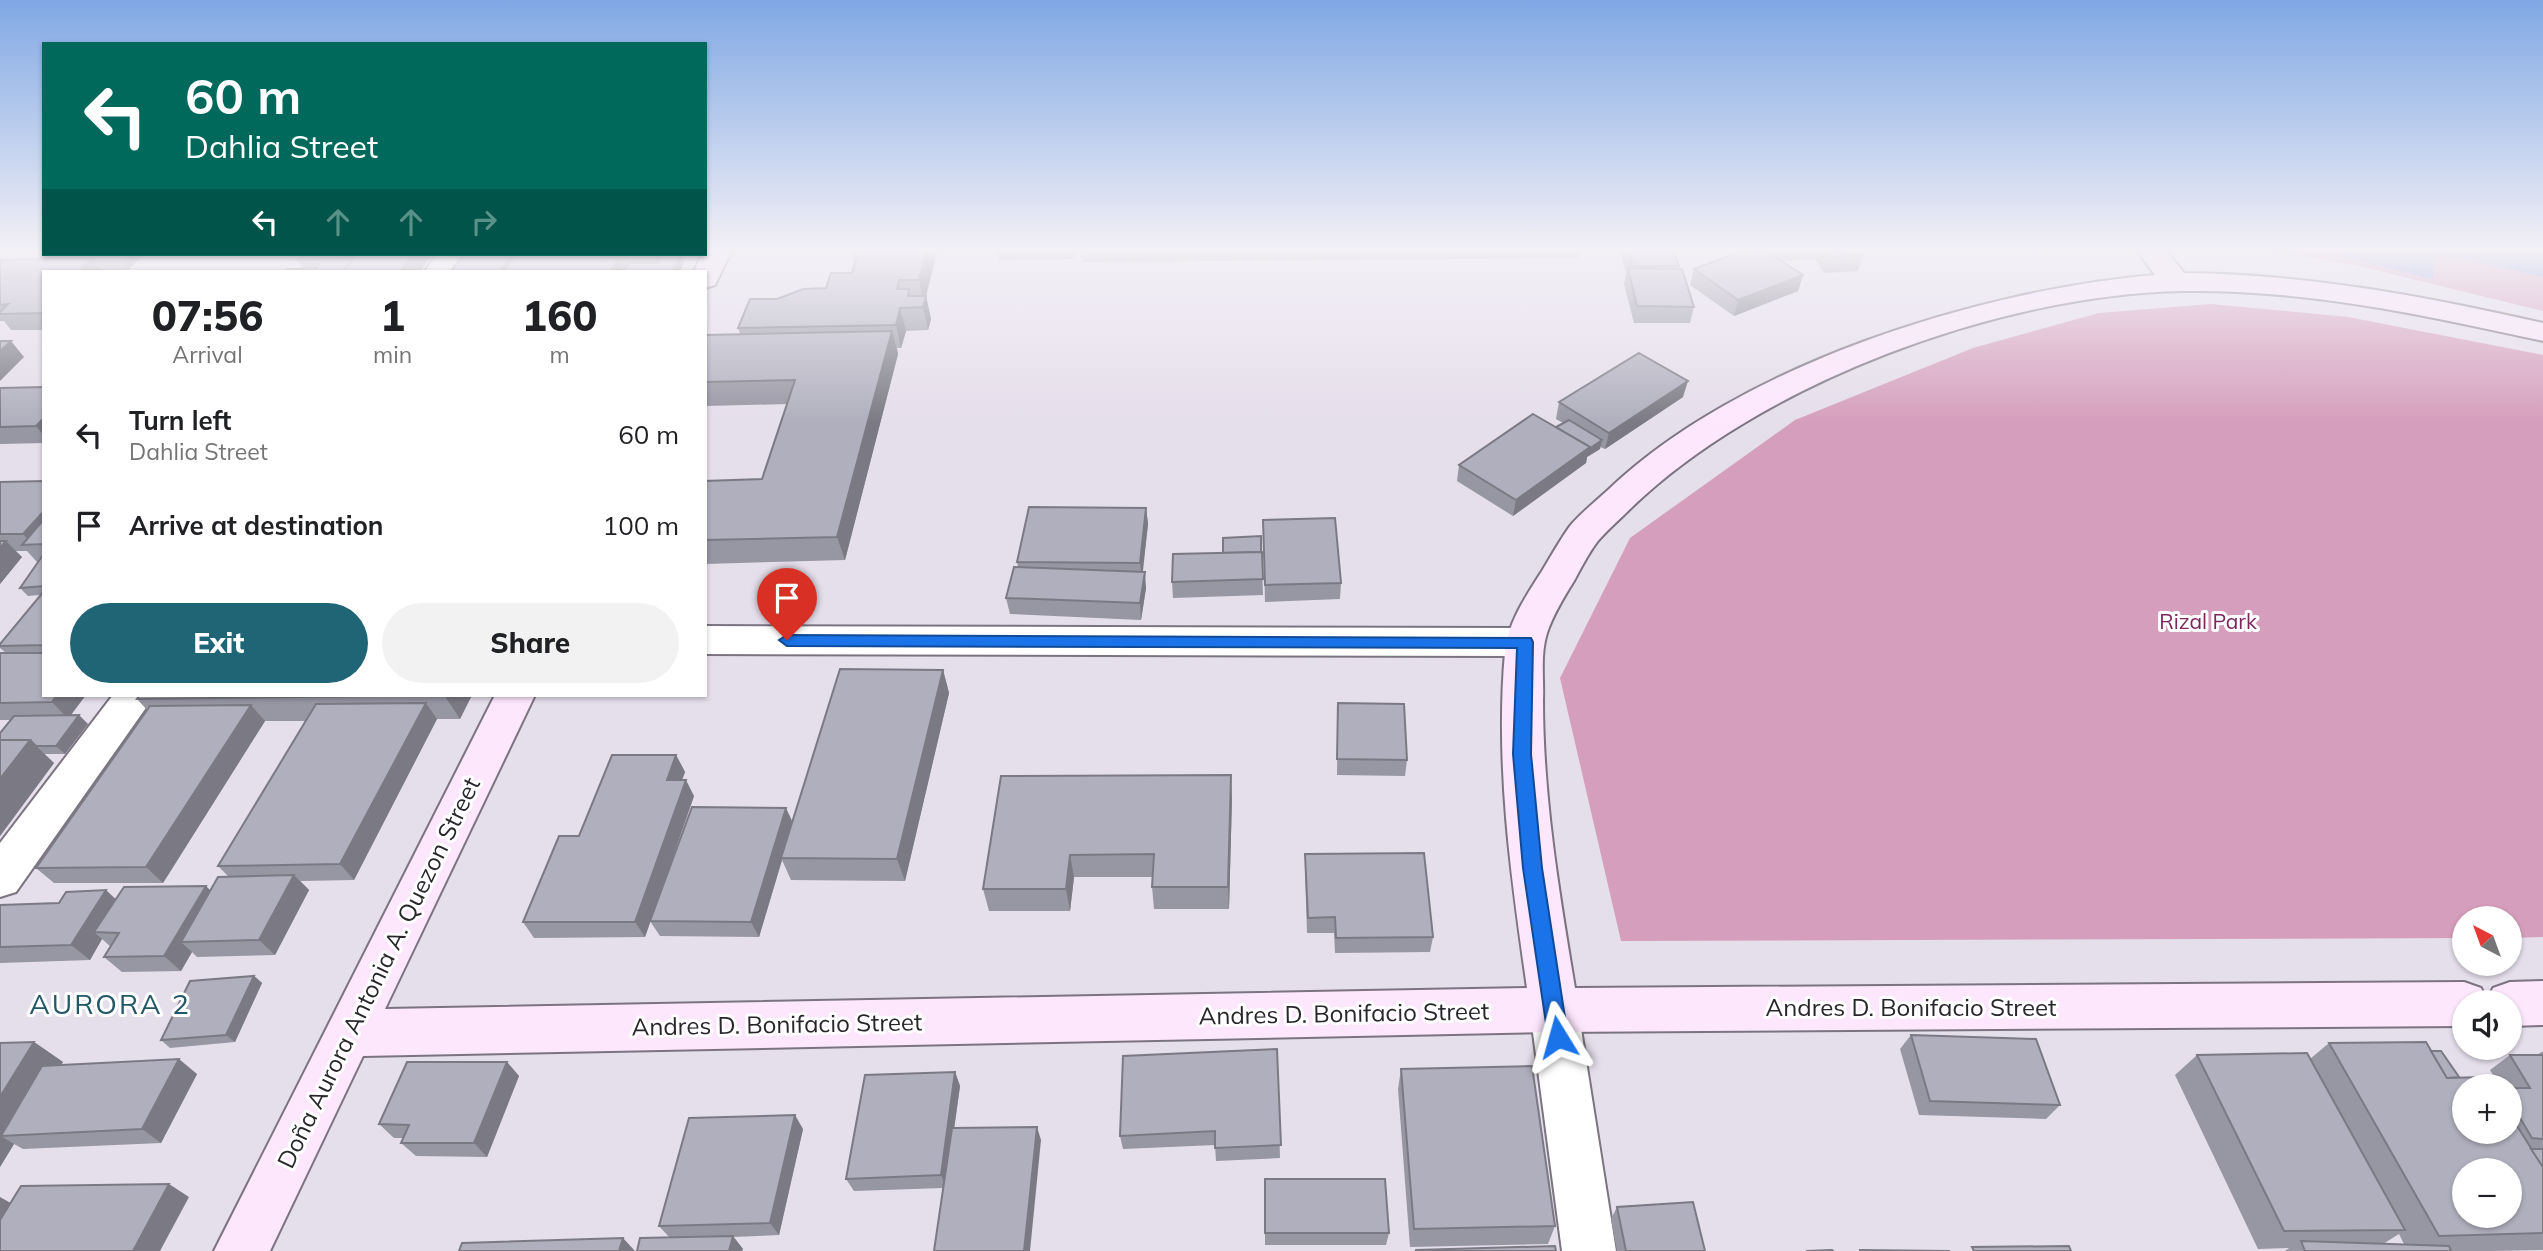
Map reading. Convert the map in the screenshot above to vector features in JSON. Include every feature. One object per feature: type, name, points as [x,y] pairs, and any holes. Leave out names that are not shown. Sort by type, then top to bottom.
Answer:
[{"type":"street","points":[[1589,1251],[1532,868],[1522,754],[1525,642],[1552,576],[1595,518],[1658,462],[1733,413],[1868,350],[1981,312],[2008,306]]},
{"type":"street","points":[[2416,306],[2543,332]]},
{"type":"street","points":[[707,640],[1525,642]]},
{"type":"street","points":[[0,878],[134,697]]},
{"type":"street","name":"Doña Aurora Antonia A. Quezon Street","points":[[241,1251],[514,697]]},
{"type":"street","points":[[2522,1004],[2543,1003]]},
{"type":"street","name":"Andres D. Bonifacio Street","points":[[350,1033],[1554,1010],[2452,1004]]},
{"type":"green space","name":"Rizal Park","points":[[2181,306],[2236,306],[2348,317],[2543,355],[2543,937],[2522,938],[2522,906],[2452,906],[2452,938],[1621,941],[1560,678],[1630,538],[1795,420],[1973,348],[2099,313]]},
{"type":"green space","points":[[2524,306],[2543,306],[2543,311]]},
{"type":"building","points":[[6,306],[42,306],[42,313],[0,312]]},
{"type":"building","points":[[747,306],[923,306],[900,308],[896,325],[738,328]]},
{"type":"building","points":[[892,331],[837,537],[707,540],[707,481],[762,479],[795,380],[707,382],[707,335]]},
{"type":"building","points":[[0,341],[11,341],[0,351]]},
{"type":"building","points":[[1639,353],[1688,381],[1609,433],[1559,402]]},
{"type":"building","points":[[42,387],[42,420],[36,426],[0,427],[0,388]]},
{"type":"building","points":[[1533,414],[1590,447],[1516,500],[1459,465]]},
{"type":"building","points":[[1569,420],[1602,440],[1589,449],[1590,447],[1556,427]]},
{"type":"building","points":[[42,481],[42,513],[23,534],[0,534],[0,482]]},
{"type":"building","points":[[1029,507],[1146,508],[1140,563],[1017,562]]},
{"type":"building","points":[[1335,518],[1341,583],[1265,585],[1263,520]]},
{"type":"building","points":[[42,521],[42,544],[22,545]]},
{"type":"building","points":[[1261,536],[1261,552],[1223,553],[1223,538]]},
{"type":"building","points":[[1262,552],[1263,579],[1172,582],[1173,554]]},
{"type":"building","points":[[42,556],[42,586],[20,588]]},
{"type":"building","points":[[1014,567],[1145,572],[1140,603],[1006,598]]},
{"type":"building","points":[[42,593],[42,645],[0,644]]},
{"type":"building","points":[[0,653],[42,653],[42,697],[56,697],[52,702],[0,703]]},
{"type":"building","points":[[840,669],[943,670],[897,859],[781,858]]},
{"type":"building","points":[[138,697],[291,697],[137,699]]},
{"type":"building","points":[[426,703],[340,864],[218,866],[316,704]]},
{"type":"building","points":[[1338,703],[1404,704],[1407,760],[1337,759]]},
{"type":"building","points":[[251,705],[146,867],[36,868],[150,706]]},
{"type":"building","points":[[79,715],[56,746],[36,746],[30,740],[0,740],[0,733],[14,716]]},
{"type":"building","points":[[0,740],[30,740],[0,779]]},
{"type":"building","points":[[612,755],[676,755],[667,780],[686,780],[635,922],[523,922],[559,836],[579,836]]},
{"type":"building","points":[[1231,775],[1228,887],[1152,887],[1154,854],[1070,855],[1066,889],[983,889],[1001,776]]},
{"type":"building","points":[[692,807],[786,808],[751,922],[650,921]]},
{"type":"building","points":[[1424,853],[1433,937],[1336,938],[1335,917],[1308,918],[1305,854]]},
{"type":"building","points":[[294,875],[259,940],[181,942],[218,877]]},
{"type":"building","points":[[206,886],[164,956],[104,957],[119,933],[94,932],[124,887]]},
{"type":"building","points":[[106,890],[71,945],[0,947],[0,905],[59,903],[66,892]]},
{"type":"building","points":[[254,976],[226,1035],[161,1040],[190,981]]},
{"type":"building","points":[[1911,1035],[2036,1039],[2060,1105],[1930,1101]]},
{"type":"building","points":[[34,1042],[0,1097],[0,1043]]},
{"type":"building","points":[[2426,1042],[2447,1078],[2452,1078],[2452,1144],[2522,1144],[2522,1134],[2543,1167],[2543,1233],[2439,1236],[2329,1043]]},
{"type":"building","points":[[1277,1049],[1281,1145],[1215,1148],[1215,1131],[1120,1136],[1123,1056]]},
{"type":"building","points":[[2431,1051],[2441,1051],[2457,1074],[2447,1078]]},
{"type":"building","points":[[2307,1053],[2405,1230],[2284,1231],[2197,1055]]},
{"type":"building","points":[[2522,1055],[2543,1055],[2543,1139],[2532,1138],[2522,1121],[2522,1088],[2530,1088],[2513,1060],[2522,1060]]},
{"type":"building","points":[[179,1059],[142,1129],[1,1136],[42,1066]]},
{"type":"building","points":[[407,1062],[507,1062],[474,1143],[401,1143],[409,1125],[379,1124]]},
{"type":"building","points":[[1532,1066],[1555,1226],[1414,1229],[1401,1069]]},
{"type":"building","points":[[955,1072],[941,1175],[846,1179],[865,1075]]},
{"type":"building","points":[[795,1115],[770,1223],[659,1226],[689,1118]]},
{"type":"building","points":[[1037,1127],[1024,1251],[934,1251],[952,1128]]},
{"type":"building","points":[[2531,1149],[2543,1149],[2543,1167]]},
{"type":"building","points":[[1265,1179],[1385,1179],[1389,1233],[1265,1233]]},
{"type":"building","points":[[169,1184],[133,1251],[0,1251],[0,1220],[21,1186]]},
{"type":"building","points":[[1693,1202],[1705,1251],[1626,1251],[1617,1207]]},
{"type":"building","points":[[733,1236],[729,1251],[637,1251],[640,1238]]},
{"type":"building","points":[[623,1238],[619,1251],[459,1251],[462,1243]]},
{"type":"building","points":[[2301,1241],[2449,1246],[2451,1251],[2305,1251]]},
{"type":"building","points":[[1555,1246],[1556,1251],[1416,1251],[1416,1250]]},
{"type":"building","points":[[2069,1246],[2071,1251],[1974,1251],[1972,1247]]},
{"type":"building","points":[[1860,1250],[1950,1251],[1860,1251]]},
{"type":"district","name":"AURORA 2","points":[[110,1004]]},
{"type":"route","points":[[787,640],[1525,642],[1522,754],[1532,868],[1558,1037]]}]
